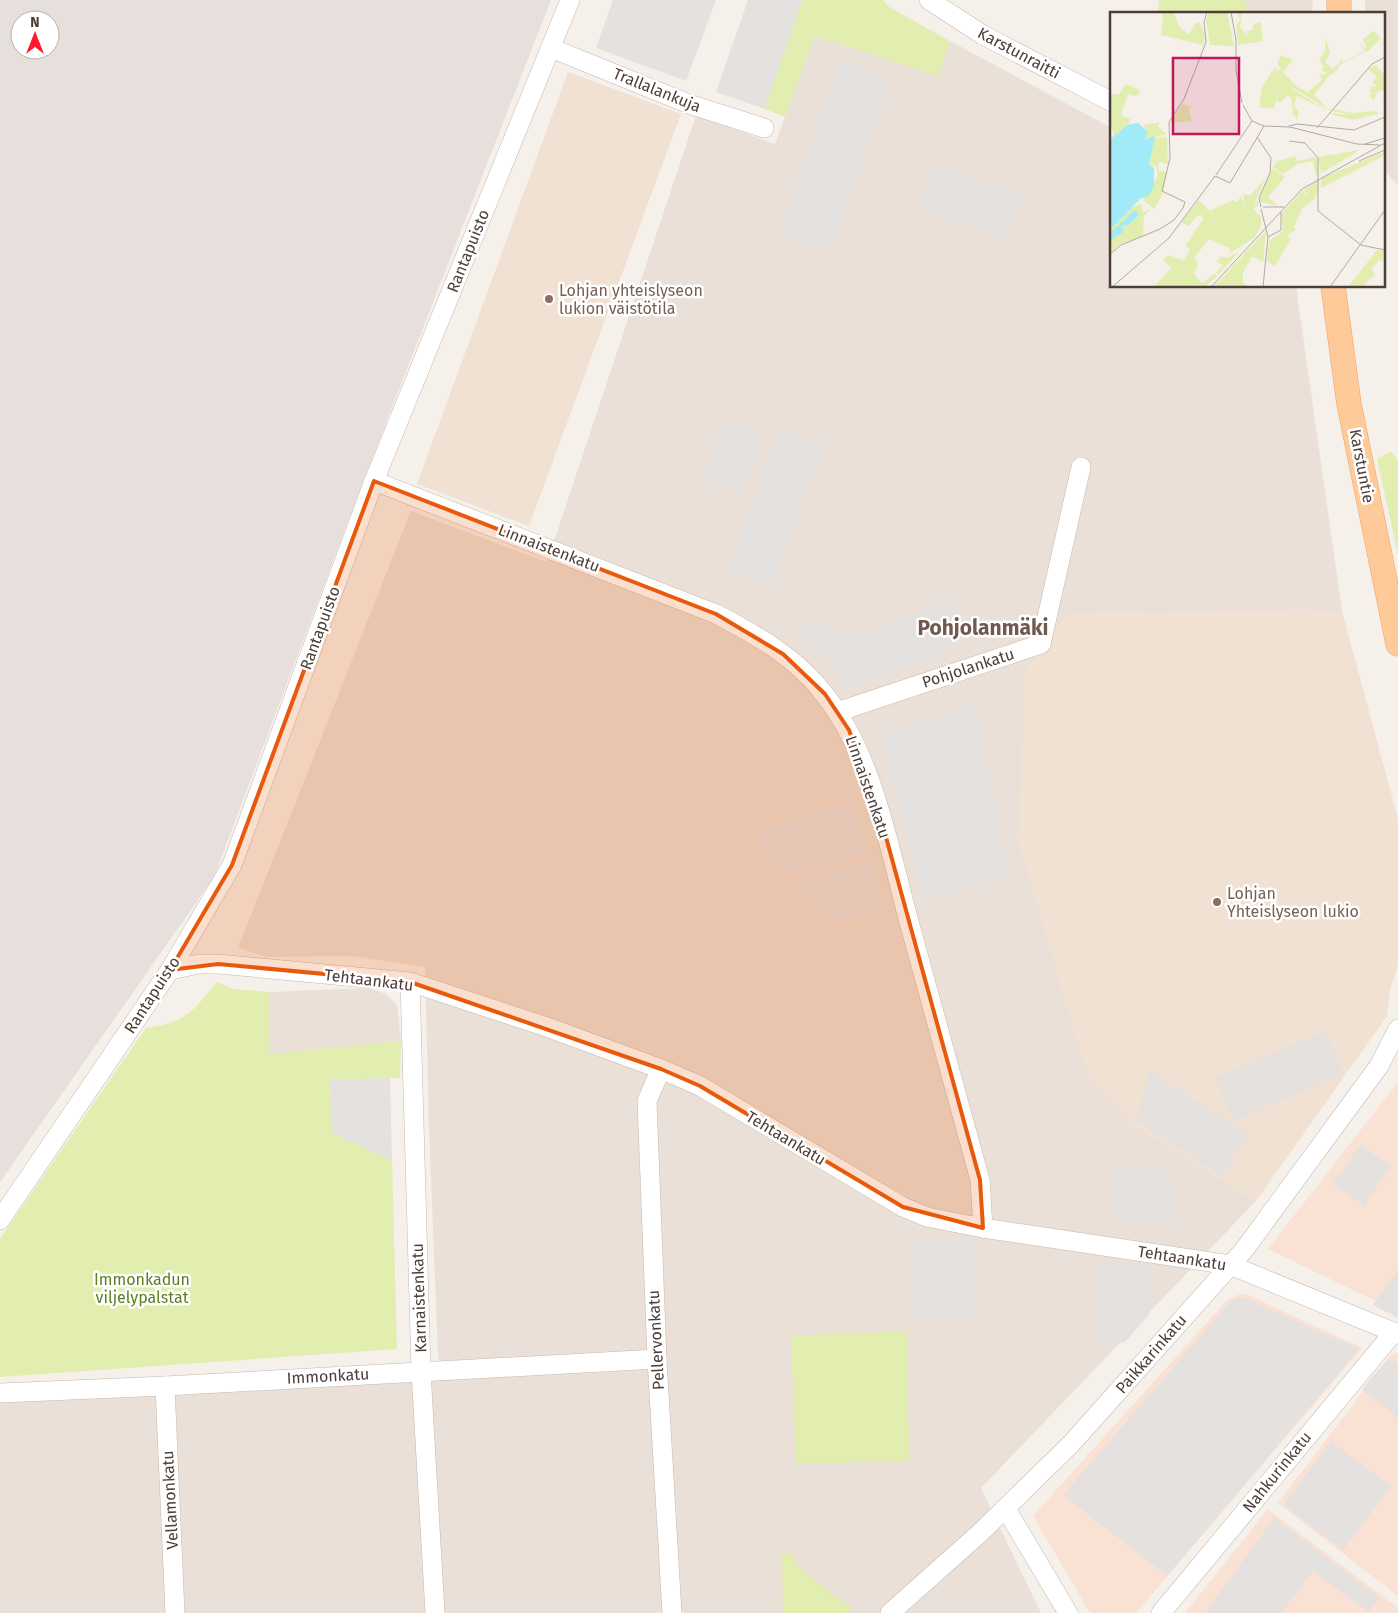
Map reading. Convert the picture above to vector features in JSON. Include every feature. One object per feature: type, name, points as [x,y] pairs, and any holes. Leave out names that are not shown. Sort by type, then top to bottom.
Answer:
[{"type":"main road","name":"Karstuntie","points":[[1333,288],[1349,404],[1398,644]]},
{"type":"street","name":"Rantapuisto","points":[[0,1220],[170,970],[232,865],[374,481],[570,0]]},
{"type":"street","name":"Karstunraitti","points":[[930,0],[982,35],[1110,101]]},
{"type":"street","name":"Trallalankuja","points":[[550,48],[689,104],[764,128]]},
{"type":"street","name":"Pohjolankatu","points":[[837,712],[1041,644],[1081,467]]},
{"type":"street","name":"Linnaistenkatu","points":[[374,481],[716,614],[761,638],[811,678],[849,730],[881,819],[980,1180],[983,1228]]},
{"type":"street","name":"Tehtaankatu","points":[[170,970],[199,964],[218,964],[410,982],[547,1027],[661,1069],[700,1086],[903,1207],[927,1217],[983,1228],[1230,1265],[1396,1333]]},
{"type":"street","name":"Karnaistenkatu","points":[[410,982],[421,1371],[435,1613]]},
{"type":"street","name":"Paikkarinkatu","points":[[890,1613],[1006,1509],[1071,1444],[1244,1250],[1380,1066],[1398,1029]]},
{"type":"street","name":"Paikkarinkatu","points":[[1380,1066],[1398,1053]]},
{"type":"street","name":"Pellervonkatu","points":[[661,1069],[647,1101],[657,1359],[672,1613]]},
{"type":"street","name":"Nahkurinkatu","points":[[1161,1613],[1396,1333]]},
{"type":"street","name":"Immonkatu","points":[[0,1392],[165,1386],[657,1359]]},
{"type":"street","name":"Vellamonkatu","points":[[165,1386],[175,1613]]},
{"type":"street","points":[[1006,1509],[1068,1613]]},
{"type":"highlighted area","points":[[374,481],[716,614],[783,654],[825,694],[849,730],[881,819],[980,1180],[983,1228],[903,1207],[700,1086],[661,1069],[410,982],[218,964],[170,970],[232,865]]},
{"type":"shaded area","points":[[0,0],[551,0],[362,484],[214,877],[0,1182]]},
{"type":"shaded area","points":[[613,0],[716,0],[686,81],[596,48]]},
{"type":"shaded area","points":[[748,0],[802,0],[765,109],[716,92]]},
{"type":"shaded area","points":[[1244,0],[1313,0],[1312,12],[1250,12]]},
{"type":"shaded area","points":[[1365,0],[1398,0],[1398,186],[1386,171],[1386,12],[1365,12]]},
{"type":"shaded area","points":[[815,36],[938,76],[950,41],[1110,127],[1110,288],[1296,288],[1342,611],[1067,614],[1130,1122],[1256,1201],[981,1488],[1041,1613],[0,1613],[0,1402],[442,1378],[438,1355],[425,967],[352,956],[267,957],[238,948],[411,511],[547,562],[696,115],[775,144]]},
{"type":"shaded area","points":[[839,61],[891,79],[831,252],[779,234]]},
{"type":"shaded area","name":"Lohjan yhteislyseon lukion väistötila","points":[[568,72],[681,114],[529,526],[417,484]]},
{"type":"shaded area","points":[[932,164],[1023,196],[1007,240],[916,208]]},
{"type":"shaded area","points":[[723,420],[764,435],[743,494],[702,479]]},
{"type":"shaded area","points":[[779,427],[824,443],[772,587],[727,570]]},
{"type":"shaded area","points":[[950,599],[964,646],[846,688],[827,658],[796,635],[806,622],[856,634]]},
{"type":"shaded area","name":"Lohjan Yhteislyseon lukio","points":[[1342,611],[1398,819],[1398,965],[1390,990],[1387,1016],[1256,1201],[1130,1122],[1085,1068],[1018,839],[1025,671],[1067,614]]},
{"type":"shaded area","points":[[976,704],[1008,875],[923,902],[881,734]]},
{"type":"shaded area","points":[[854,801],[868,854],[791,876],[750,831]]},
{"type":"shaded area","points":[[872,860],[884,909],[835,922],[791,882]]},
{"type":"shaded area","points":[[368,988],[386,994],[397,1005],[401,1041],[270,1054],[270,992]]},
{"type":"shaded area","points":[[1326,1031],[1344,1074],[1233,1121],[1215,1077]]},
{"type":"shaded area","points":[[1149,1070],[1249,1134],[1222,1176],[1136,1121]]},
{"type":"shaded area","points":[[390,1078],[392,1160],[332,1133],[330,1080]]},
{"type":"shaded area","points":[[1398,1082],[1398,1312],[1268,1249]]},
{"type":"shaded area","points":[[1360,1145],[1391,1166],[1364,1206],[1333,1184]]},
{"type":"shaded area","points":[[1115,1167],[1170,1170],[1174,1224],[1116,1219]]},
{"type":"shaded area","points":[[908,1240],[976,1240],[978,1319],[912,1321]]},
{"type":"shaded area","points":[[1150,1263],[1150,1313],[1125,1342],[1099,1344],[1095,1264]]},
{"type":"shaded area","points":[[1398,1271],[1398,1318],[1373,1305]]},
{"type":"shaded area","points":[[1246,1294],[1362,1348],[1136,1613],[1090,1613],[1033,1516],[1228,1299]]},
{"type":"shaded area","points":[[1242,1297],[1359,1349],[1167,1576],[1063,1495],[1231,1301]]},
{"type":"shaded area","points":[[1398,1353],[1398,1596],[1278,1503],[1391,1355]]},
{"type":"shaded area","points":[[1388,1359],[1398,1364],[1398,1418],[1362,1389]]},
{"type":"shaded area","points":[[1331,1441],[1391,1486],[1343,1550],[1283,1505]]},
{"type":"shaded area","points":[[1268,1509],[1398,1608],[1398,1613],[1185,1613]]},
{"type":"shaded area","points":[[1274,1518],[1380,1598],[1368,1612],[1313,1571],[1281,1613],[1205,1613]]},
{"type":"green space","points":[[802,0],[883,0],[889,7],[950,41],[938,76],[815,36],[785,117],[765,109]]},
{"type":"green space","points":[[1159,0],[1244,0],[1251,12],[1158,12]]},
{"type":"green space","points":[[1391,451],[1398,460],[1398,555],[1377,459]]},
{"type":"green space","name":"Immonkadun viljelypalstat","points":[[217,982],[233,989],[270,992],[270,1054],[401,1041],[400,1078],[330,1080],[332,1133],[392,1160],[397,1349],[0,1377],[0,1239],[146,1028],[160,1026],[180,1019],[201,1001]]},
{"type":"green space","points":[[907,1331],[909,1461],[796,1464],[791,1336]]},
{"type":"green space","points":[[794,1553],[796,1565],[852,1609],[847,1613],[783,1613],[782,1554]]},
{"type":"place","name":"Lohjan yhteislyseon lukion väistötila","points":[[549,299]]},
{"type":"place","name":"Lohjan Yhteislyseon lukio","points":[[1217,902]]},
{"type":"district","name":"Pohjolanmäki","points":[[983,628]]}]
